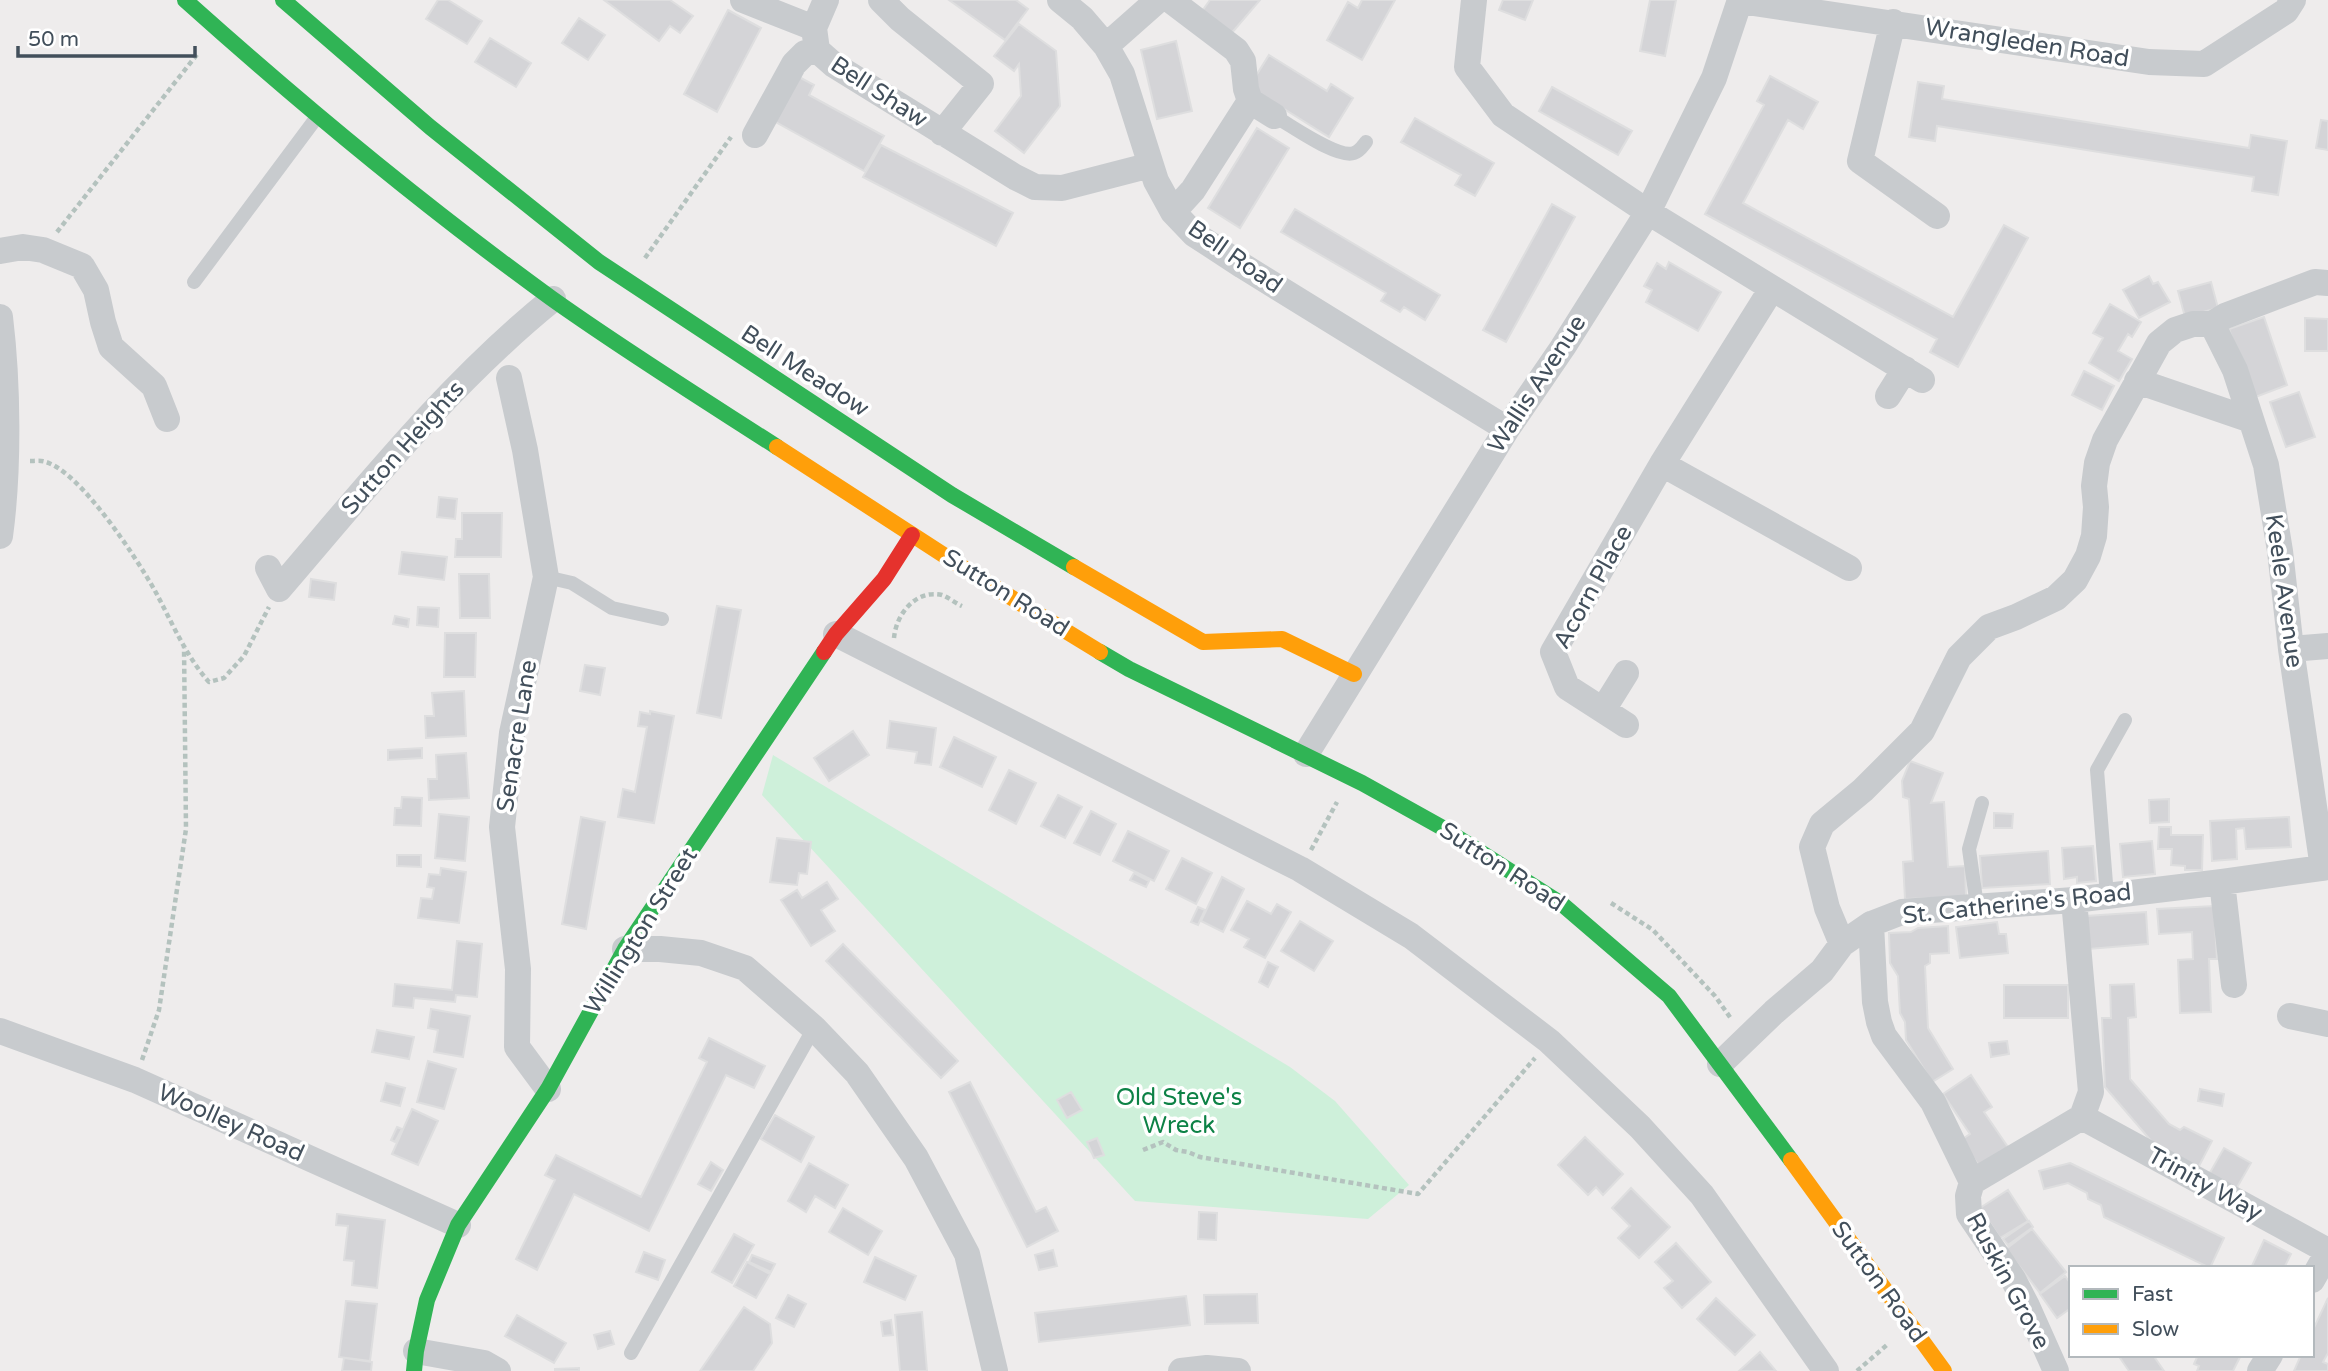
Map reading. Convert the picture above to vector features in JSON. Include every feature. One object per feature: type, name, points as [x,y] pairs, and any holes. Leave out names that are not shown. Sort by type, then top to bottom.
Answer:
[{"type":"main road","name":"Sutton Road","points":[[185,0],[318,116],[444,218],[553,299],[687,389],[976,576],[1129,669],[1362,783],[1441,827],[1563,905],[1669,996],[1944,1371]]},
{"type":"main road","name":"Bell Meadow","points":[[283,0],[430,127],[599,262],[951,495],[1203,642],[1282,639],[1354,674]]},
{"type":"main road","name":"Willington Street","points":[[415,1361],[427,1300],[458,1225],[548,1089],[625,949],[836,634],[884,579],[912,535]]},
{"type":"street","points":[[743,0],[816,39]]},
{"type":"street","name":"Bell Shaw","points":[[755,135],[794,64],[816,39],[826,0]]},
{"type":"street","name":"Bell Shaw","points":[[881,0],[900,19],[981,83],[942,133]]},
{"type":"street","name":"Bell Road","points":[[1060,0],[1082,18],[1106,46],[1122,74],[1156,181],[1173,212],[1194,234],[1507,429]]},
{"type":"street","points":[[1106,46],[1158,0]]},
{"type":"street","points":[[1170,0],[1236,50],[1243,61],[1250,101],[1274,116]]},
{"type":"street","points":[[1474,0],[1467,67],[1503,115],[1771,290],[1914,374],[1888,396]]},
{"type":"street","name":"Wallis Avenue","points":[[1306,754],[1507,429],[1563,347],[1648,212],[1714,78],[1740,0]]},
{"type":"street","name":"Wrangleden Road","points":[[1740,0],[2149,62],[2204,64],[2286,11],[2293,0]]},
{"type":"street","points":[[1893,22],[1860,161],[1937,216]]},
{"type":"street","name":"Bell Shaw","points":[[816,39],[834,65],[1035,187],[1062,188],[1151,165]]},
{"type":"street","points":[[1173,212],[1193,190],[1250,101]]},
{"type":"street","points":[[0,251],[23,247],[43,250],[82,266],[96,290],[111,347],[154,386],[167,419]]},
{"type":"street","points":[[1842,944],[1827,908],[1812,847],[1822,824],[1863,790],[1922,731],[1959,657],[1989,627],[2056,598],[2074,580],[2088,556],[2094,536],[2094,486],[2097,463],[2105,440],[2159,343],[2175,330],[2193,324],[2212,324],[2225,316],[2315,282],[2328,283]]},
{"type":"street","name":"Acorn Place","points":[[1626,725],[1567,687],[1553,652],[1662,464],[1771,290]]},
{"type":"street","name":"Sutton Heights","points":[[273,578],[445,398],[505,339],[553,299]]},
{"type":"street","points":[[0,317],[5,459],[0,536]]},
{"type":"street","name":"Keele Avenue","points":[[2212,324],[2235,370],[2266,466],[2280,551],[2291,649],[2326,867]]},
{"type":"street","name":"Senacre Lane","points":[[509,378],[525,450],[546,577],[512,733],[502,827],[518,969],[517,1047],[548,1089]]},
{"type":"street","points":[[2137,381],[2251,420]]},
{"type":"street","points":[[1662,464],[1849,568]]},
{"type":"street","points":[[836,634],[1300,869],[1411,936],[1549,1041],[1640,1127],[1702,1195],[1826,1371]]},
{"type":"street","points":[[2291,649],[2328,646]]},
{"type":"street","points":[[1603,710],[1626,673]]},
{"type":"street","name":"St. Catherine's Road","points":[[1720,1064],[1822,971],[1842,944],[1871,924],[1902,912],[2074,900],[2326,867]]},
{"type":"street","points":[[2222,882],[2234,985]]},
{"type":"street","points":[[1972,1182],[2082,1117],[2091,1091],[2074,900]]},
{"type":"street","name":"Ruskin Grove","points":[[1871,924],[1875,1002],[1884,1036],[1933,1102],[1972,1182],[1968,1196],[1969,1214],[2018,1288],[2056,1371]]},
{"type":"street","points":[[625,949],[660,948],[701,953],[745,968],[814,1028],[857,1073],[922,1170],[967,1254],[995,1371]]},
{"type":"street","points":[[2290,1016],[2328,1024]]},
{"type":"street","name":"Woolley Road","points":[[0,1031],[135,1080],[458,1225]]},
{"type":"street","name":"Trinity Way","points":[[2082,1117],[2328,1251]]},
{"type":"street","points":[[2314,1276],[2328,1251]]},
{"type":"street","name":"Willington Street","points":[[415,1361],[484,1363],[498,1371]]},
{"type":"street","points":[[1181,1371],[1208,1368],[1238,1371]]},
{"type":"lane","points":[[194,282],[318,116]]},
{"type":"lane","points":[[1274,116],[1335,151],[1351,155],[1359,151],[1366,142]]},
{"type":"lane","points":[[546,577],[572,583],[612,608],[662,619]]},
{"type":"lane","points":[[2107,896],[2097,770],[2125,720]]},
{"type":"lane","points":[[1977,906],[1969,849],[1982,803]]},
{"type":"lane","points":[[631,1353],[814,1028]]},
{"type":"path","points":[[43,250],[217,29]]},
{"type":"path","points":[[629,282],[737,128],[755,135]]},
{"type":"path","points":[[5,459],[46,461],[74,478],[101,510],[152,585],[196,668],[209,682],[224,678],[244,656],[273,578]]},
{"type":"path","points":[[891,662],[895,630],[907,605],[928,594],[943,596],[965,608],[976,576]]},
{"type":"path","points":[[135,1080],[159,1010],[187,829],[184,645]]},
{"type":"path","points":[[1300,869],[1336,803],[1362,783]]},
{"type":"path","points":[[1143,1150],[1163,1142],[1176,1150],[1200,1157],[1418,1194],[1549,1041]]},
{"type":"path","points":[[1857,1371],[1909,1325]]},
{"type":"green space","name":"Old Steve's Wreck","points":[[773,755],[1290,1067],[1335,1101],[1409,1185],[1368,1219],[1135,1201],[762,795]]},
{"type":"building","points":[[438,0],[448,0],[482,21],[467,44],[426,19]]},
{"type":"building","points":[[604,0],[670,0],[693,16],[680,33],[670,26],[659,41]]},
{"type":"building","points":[[949,0],[1016,0],[1028,9],[1005,40]]},
{"type":"building","points":[[1210,0],[1260,0],[1230,35],[1202,11]]},
{"type":"building","points":[[1362,0],[1395,0],[1362,60],[1327,40],[1348,2],[1358,8]]},
{"type":"building","points":[[1503,0],[1533,0],[1525,20],[1499,10]]},
{"type":"building","points":[[1650,0],[1676,0],[1665,56],[1640,51]]},
{"type":"building","points":[[728,10],[761,28],[717,112],[684,94]]},
{"type":"building","points":[[579,18],[605,35],[588,60],[562,43]]},
{"type":"building","points":[[1019,24],[1056,51],[1060,106],[1024,153],[995,131],[1021,96],[1019,64],[1014,71],[994,56]]},
{"type":"building","points":[[490,38],[531,63],[516,87],[475,62]]},
{"type":"building","points":[[1176,41],[1192,111],[1157,119],[1141,50]]},
{"type":"building","points":[[1269,55],[1327,91],[1331,84],[1353,98],[1329,137],[1249,87]]},
{"type":"building","points":[[1770,76],[1818,102],[1803,129],[1788,120],[1743,203],[1953,317],[2004,225],[2028,238],[1958,367],[1930,352],[1937,339],[1705,214],[1764,105],[1757,101]]},
{"type":"building","points":[[799,77],[814,85],[809,95],[884,136],[864,171],[774,121]]},
{"type":"building","points":[[1918,82],[1944,86],[1942,99],[2249,148],[2251,135],[2287,141],[2278,195],[2252,191],[2254,177],[1937,126],[1935,141],[1909,137]]},
{"type":"building","points":[[1552,87],[1632,131],[1618,155],[1539,111]]},
{"type":"building","points":[[1415,118],[1494,163],[1475,196],[1455,185],[1461,175],[1401,142]]},
{"type":"building","points":[[2321,120],[2328,121],[2328,150],[2316,148]]},
{"type":"building","points":[[1257,128],[1289,148],[1240,228],[1208,208]]},
{"type":"building","points":[[881,145],[1013,213],[996,246],[863,177]]},
{"type":"building","points":[[1552,204],[1575,217],[1506,342],[1483,330]]},
{"type":"building","points":[[1295,209],[1440,295],[1425,320],[1404,307],[1400,312],[1381,301],[1386,293],[1281,232]]},
{"type":"building","points":[[1669,262],[1721,292],[1698,331],[1646,302],[1652,290],[1644,286],[1657,263],[1666,269]]},
{"type":"building","points":[[2149,276],[2153,284],[2158,282],[2170,302],[2139,318],[2123,290]]},
{"type":"building","points":[[2211,282],[2218,308],[2185,317],[2178,291]]},
{"type":"building","points":[[2110,304],[2141,322],[2132,337],[2128,334],[2118,351],[2132,359],[2119,381],[2089,363],[2103,338],[2093,333]]},
{"type":"building","points":[[2264,317],[2287,385],[2253,398],[2229,329]]},
{"type":"building","points":[[2305,318],[2328,319],[2328,351],[2305,351]]},
{"type":"building","points":[[2084,371],[2114,386],[2102,410],[2072,395]]},
{"type":"building","points":[[2299,392],[2315,437],[2286,447],[2270,402]]},
{"type":"building","points":[[439,497],[457,499],[455,519],[437,517]]},
{"type":"building","points":[[462,513],[502,513],[501,557],[455,557],[456,539],[462,539]]},
{"type":"building","points":[[402,552],[447,557],[444,580],[399,574]]},
{"type":"building","points":[[459,574],[489,574],[490,618],[460,618]]},
{"type":"building","points":[[311,579],[336,583],[334,600],[309,597]]},
{"type":"building","points":[[717,606],[741,610],[721,718],[697,713]]},
{"type":"building","points":[[418,607],[439,608],[438,627],[417,625]]},
{"type":"building","points":[[395,616],[409,619],[408,627],[393,624]]},
{"type":"building","points":[[445,633],[476,633],[475,677],[444,677]]},
{"type":"building","points":[[585,665],[605,668],[600,695],[580,691]]},
{"type":"building","points":[[464,691],[466,736],[426,738],[425,716],[434,716],[432,693]]},
{"type":"building","points":[[650,711],[674,716],[654,823],[618,817],[623,789],[635,792],[647,727],[638,726],[640,712],[650,714]]},
{"type":"building","points":[[890,721],[936,728],[931,765],[915,763],[917,752],[887,748]]},
{"type":"building","points":[[853,731],[869,755],[829,781],[814,758]]},
{"type":"building","points":[[954,737],[996,757],[982,787],[940,767]]},
{"type":"building","points":[[422,748],[422,758],[388,760],[388,750]]},
{"type":"building","points":[[466,753],[469,798],[429,800],[428,779],[437,779],[436,755]]},
{"type":"building","points":[[1910,761],[1943,773],[1931,803],[1944,802],[1948,867],[1965,866],[1966,897],[1905,899],[1903,862],[1913,861],[1909,799],[1903,797],[1902,781]]},
{"type":"building","points":[[1009,770],[1036,783],[1016,824],[989,810]]},
{"type":"building","points":[[1058,795],[1082,807],[1065,838],[1041,826]]},
{"type":"building","points":[[402,797],[422,798],[421,826],[394,825],[395,808],[401,808]]},
{"type":"building","points":[[2169,799],[2169,822],[2150,823],[2149,800]]},
{"type":"building","points":[[1091,811],[1116,824],[1100,855],[1074,843]]},
{"type":"building","points":[[1994,813],[2013,814],[2012,828],[1994,828]]},
{"type":"building","points":[[439,814],[469,817],[465,861],[435,858]]},
{"type":"building","points":[[581,817],[605,822],[586,929],[562,924]]},
{"type":"building","points":[[2289,817],[2291,847],[2246,849],[2244,828],[2236,829],[2237,859],[2212,861],[2210,821]]},
{"type":"building","points":[[2159,827],[2171,827],[2171,835],[2203,835],[2202,870],[2185,870],[2185,866],[2171,865],[2172,849],[2158,849]]},
{"type":"building","points":[[1128,831],[1169,851],[1154,881],[1113,861]]},
{"type":"building","points":[[777,838],[811,842],[807,874],[799,873],[797,885],[770,882]]},
{"type":"building","points":[[2152,841],[2155,874],[2123,877],[2120,844]]},
{"type":"building","points":[[2093,846],[2096,881],[2077,883],[2077,877],[2064,879],[2062,848]]},
{"type":"building","points":[[2048,851],[2050,884],[1982,888],[1980,856]]},
{"type":"building","points":[[397,855],[421,855],[421,867],[397,866]]},
{"type":"building","points":[[1182,858],[1212,873],[1196,904],[1166,889]]},
{"type":"building","points":[[441,868],[466,872],[459,923],[418,918],[421,898],[432,899],[434,888],[427,887],[429,874],[440,875]]},
{"type":"building","points":[[1134,873],[1149,881],[1146,887],[1130,880]]},
{"type":"building","points":[[1222,877],[1244,889],[1223,932],[1201,921]]},
{"type":"building","points":[[827,882],[838,899],[821,910],[835,931],[811,946],[781,900],[797,890],[802,898]]},
{"type":"building","points":[[1247,901],[1271,914],[1277,904],[1291,912],[1265,958],[1244,947],[1249,939],[1231,930]]},
{"type":"building","points":[[2214,906],[2217,959],[2209,959],[2211,1012],[2180,1013],[2178,960],[2193,959],[2192,932],[2159,934],[2157,909]]},
{"type":"building","points":[[1198,907],[1205,910],[1198,925],[1191,922]]},
{"type":"building","points":[[2146,912],[2148,944],[2089,949],[2086,916]]},
{"type":"building","points":[[1300,921],[1333,941],[1314,971],[1281,951]]},
{"type":"building","points":[[1997,922],[1999,934],[2006,934],[2008,953],[1960,958],[1956,927]]},
{"type":"building","points":[[1948,926],[1949,953],[1930,954],[1930,963],[1925,966],[1928,1028],[1953,1069],[1932,1082],[1906,1040],[1905,1022],[1900,1013],[1898,976],[1890,963],[1889,933]]},
{"type":"building","points":[[457,941],[482,944],[477,997],[456,995],[455,1002],[414,998],[413,1008],[393,1006],[395,984],[452,990]]},
{"type":"building","points":[[843,944],[958,1061],[941,1078],[826,961]]},
{"type":"building","points":[[1268,962],[1278,967],[1268,987],[1259,982]]},
{"type":"building","points":[[2134,984],[2136,1017],[2128,1018],[2130,1079],[2169,1124],[2180,1130],[2184,1127],[2212,1141],[2198,1168],[2158,1149],[2105,1087],[2102,1018],[2111,1018],[2110,985]]},
{"type":"building","points":[[2004,985],[2068,985],[2068,1018],[2004,1018]]},
{"type":"building","points":[[431,1009],[470,1016],[463,1057],[434,1052],[438,1030],[428,1028]]},
{"type":"building","points":[[377,1030],[414,1037],[409,1059],[372,1052]]},
{"type":"building","points":[[709,1038],[765,1066],[754,1088],[726,1075],[649,1231],[574,1194],[537,1270],[516,1259],[555,1180],[545,1175],[556,1155],[641,1197],[707,1062],[699,1058]]},
{"type":"building","points":[[2007,1041],[2009,1054],[1991,1057],[1989,1043]]},
{"type":"building","points":[[428,1061],[456,1069],[444,1109],[417,1102]]},
{"type":"building","points":[[1971,1075],[1992,1107],[1984,1112],[2010,1150],[1982,1170],[1961,1140],[1970,1134],[1943,1094]]},
{"type":"building","points":[[970,1082],[1036,1212],[1046,1207],[1058,1231],[1027,1247],[949,1092]]},
{"type":"building","points":[[386,1083],[405,1088],[400,1106],[381,1101]]},
{"type":"building","points":[[2200,1089],[2224,1094],[2222,1106],[2198,1101]]},
{"type":"building","points":[[1071,1092],[1082,1110],[1067,1118],[1057,1100]]},
{"type":"building","points":[[412,1109],[438,1121],[418,1165],[392,1154]]},
{"type":"building","points":[[775,1115],[814,1137],[801,1162],[761,1139]]},
{"type":"building","points":[[397,1127],[402,1129],[395,1142],[391,1140]]},
{"type":"building","points":[[1585,1137],[1623,1174],[1603,1195],[1596,1187],[1588,1195],[1558,1165]]},
{"type":"building","points":[[1097,1138],[1104,1155],[1094,1158],[1087,1142]]},
{"type":"building","points":[[2224,1148],[2251,1163],[2235,1191],[2208,1176]]},
{"type":"building","points":[[711,1162],[723,1170],[711,1191],[698,1184]]},
{"type":"building","points":[[809,1163],[848,1185],[835,1208],[815,1196],[806,1212],[788,1201]]},
{"type":"building","points":[[2070,1163],[2224,1238],[2211,1266],[2206,1266],[2104,1217],[2101,1205],[2088,1199],[2087,1193],[2068,1183],[2044,1189],[2039,1171]]},
{"type":"building","points":[[1631,1188],[1670,1227],[1639,1258],[1618,1238],[1630,1226],[1612,1208]]},
{"type":"building","points":[[2008,1190],[2028,1221],[2000,1238],[1980,1208]]},
{"type":"building","points":[[843,1208],[882,1231],[868,1255],[829,1232]]},
{"type":"building","points":[[1199,1212],[1217,1213],[1216,1240],[1198,1239]]},
{"type":"building","points":[[337,1214],[385,1220],[377,1288],[352,1285],[354,1261],[344,1260],[348,1226],[336,1225]]},
{"type":"building","points":[[2029,1221],[2033,1227],[2008,1245],[2003,1239]]},
{"type":"building","points":[[2032,1229],[2066,1272],[2040,1293],[2006,1249]]},
{"type":"building","points":[[734,1234],[754,1245],[732,1283],[712,1272]]},
{"type":"building","points":[[2264,1240],[2291,1254],[2285,1266],[2252,1266]]},
{"type":"building","points":[[1676,1243],[1711,1282],[1682,1308],[1664,1288],[1673,1281],[1655,1262]]},
{"type":"building","points":[[1053,1250],[1057,1266],[1039,1270],[1035,1255]]},
{"type":"building","points":[[644,1252],[665,1260],[658,1280],[636,1272]]},
{"type":"building","points":[[752,1255],[775,1264],[771,1272],[749,1262]]},
{"type":"building","points":[[875,1257],[916,1276],[905,1300],[864,1282]]},
{"type":"building","points":[[747,1262],[770,1274],[756,1298],[734,1286]]},
{"type":"building","points":[[2065,1276],[2069,1281],[2069,1309],[2057,1318],[2040,1294]]},
{"type":"building","points":[[1257,1294],[1258,1323],[1205,1324],[1204,1295]]},
{"type":"building","points":[[788,1295],[806,1304],[794,1327],[776,1318]]},
{"type":"building","points":[[1186,1296],[1190,1325],[1039,1342],[1035,1313]]},
{"type":"building","points":[[1716,1298],[1755,1335],[1735,1355],[1697,1319]]},
{"type":"building","points":[[2328,1298],[2328,1353],[2323,1362],[2328,1364],[2328,1371],[2294,1371],[2300,1357],[2314,1357],[2314,1328]]},
{"type":"building","points":[[346,1301],[377,1304],[370,1361],[339,1357]]},
{"type":"building","points":[[744,1307],[770,1324],[772,1343],[753,1371],[700,1371]]},
{"type":"building","points":[[922,1312],[927,1371],[900,1371],[895,1315]]},
{"type":"building","points":[[517,1315],[566,1343],[554,1363],[505,1336]]},
{"type":"building","points":[[891,1320],[893,1335],[883,1336],[881,1322]]},
{"type":"building","points":[[610,1331],[614,1344],[598,1349],[594,1335]]},
{"type":"building","points":[[1760,1352],[1776,1371],[1739,1371]]},
{"type":"building","points":[[2119,1357],[2154,1357],[2164,1371],[2129,1371]]},
{"type":"building","points":[[2197,1357],[2240,1357],[2233,1371],[2197,1371],[2199,1366],[2194,1364]]},
{"type":"building","points":[[344,1358],[372,1362],[371,1371],[342,1371]]},
{"type":"building","points":[[579,1368],[579,1371],[555,1371],[555,1369]]},
{"type":"traffic: fast","points":[[185,0],[364,154],[504,263],[606,336],[777,447]]},
{"type":"traffic: fast","points":[[283,0],[430,127],[599,262],[952,495],[1074,567]]},
{"type":"traffic: fast","points":[[414,1371],[427,1300],[458,1225],[548,1089],[625,949],[824,652]]},
{"type":"traffic: fast","points":[[1100,652],[1129,669],[1362,783],[1441,827],[1563,905],[1669,996],[1791,1160]]},
{"type":"traffic: slow","points":[[777,447],[976,576],[1100,652]]},
{"type":"traffic: slow","points":[[1074,567],[1203,642],[1282,639],[1354,674]]},
{"type":"traffic: slow","points":[[1791,1160],[1944,1371]]},
{"type":"traffic: jam","points":[[824,652],[836,634],[884,579],[912,535]]}]
